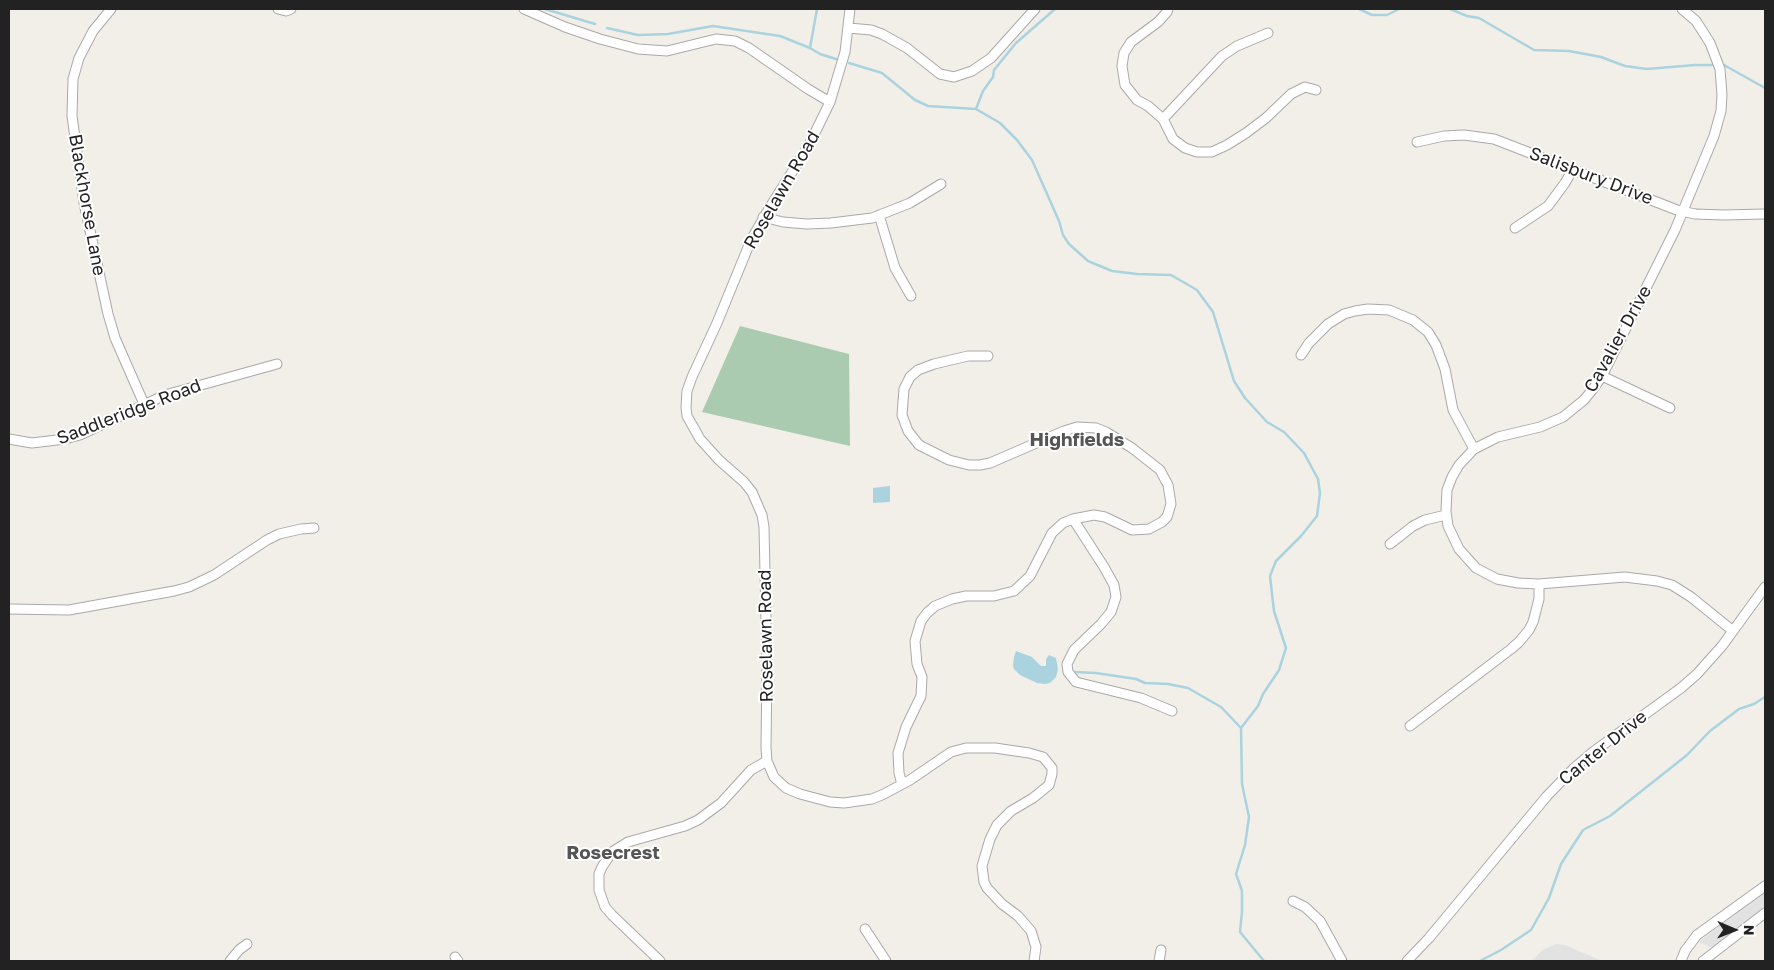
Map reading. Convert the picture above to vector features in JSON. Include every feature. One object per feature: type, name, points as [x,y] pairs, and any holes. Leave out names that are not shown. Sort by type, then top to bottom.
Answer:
[{"type":"street","name":"Blackhorse Lane","points":[[110,9],[93,31],[79,58],[73,79],[72,116],[84,203],[108,314],[115,338],[144,404]]},
{"type":"street","points":[[278,9],[286,11],[291,9]]},
{"type":"street","points":[[524,9],[565,27],[638,49],[667,51],[716,39],[734,41],[750,48],[808,89],[830,102]]},
{"type":"street","name":"Roselawn Road","points":[[767,762],[767,666],[764,527],[762,515],[752,492],[744,482],[719,460],[700,439],[687,416],[686,400],[692,377],[717,323],[751,240],[763,217],[808,146],[830,102],[845,52],[850,9]]},
{"type":"street","points":[[849,28],[871,30],[889,37],[907,48],[940,74],[954,77],[972,71],[991,58],[1034,9]]},
{"type":"street","points":[[1168,9],[1158,22],[1131,42],[1124,53],[1122,66],[1125,85],[1137,100],[1148,106],[1163,119],[1173,139],[1185,148],[1197,152],[1212,152],[1246,133],[1266,118],[1291,94],[1305,87],[1316,90]]},
{"type":"street","name":"Cavalier Drive","points":[[1682,9],[1696,21],[1710,42],[1720,68],[1722,95],[1721,111],[1714,136],[1684,212],[1602,376],[1584,400],[1563,417],[1540,427],[1498,437],[1474,449],[1459,465],[1452,477],[1446,499],[1446,515],[1455,543],[1467,560],[1476,568],[1501,581],[1539,584],[1625,577],[1657,581],[1672,585],[1691,597],[1733,631]]},
{"type":"street","points":[[1163,119],[1222,56],[1237,46],[1268,32]]},
{"type":"street","name":"Salisbury Drive","points":[[1418,142],[1444,136],[1479,136],[1508,144],[1684,212],[1723,215],[1765,214]]},
{"type":"street","points":[[1515,228],[1548,206],[1573,170]]},
{"type":"street","points":[[763,217],[783,222],[807,224],[851,222],[879,215],[910,203],[941,184]]},
{"type":"street","points":[[879,215],[895,268],[911,296]]},
{"type":"street","points":[[1301,355],[1309,343],[1328,324],[1344,314],[1355,310],[1389,310],[1413,320],[1428,332],[1436,345],[1445,369],[1453,410],[1474,449]]},
{"type":"street","points":[[902,784],[899,773],[898,753],[906,727],[920,699],[922,685],[915,652],[915,641],[921,621],[935,606],[966,596],[994,596],[1014,591],[1030,576],[1057,528],[1073,519],[1094,515],[1105,517],[1132,530],[1149,529],[1162,522],[1170,510],[1168,485],[1160,470],[1106,432],[1096,428],[1077,427],[1064,430],[990,463],[969,465],[949,460],[920,445],[908,431],[902,415],[904,389],[910,377],[916,371],[934,364],[960,357],[988,356]]},
{"type":"street","name":"Saddleridge Road","points":[[9,439],[32,443],[80,435],[144,404],[182,390],[277,364]]},
{"type":"street","points":[[1602,376],[1670,408]]},
{"type":"street","points":[[1390,544],[1413,526],[1425,520],[1446,515]]},
{"type":"street","points":[[1073,519],[1114,585],[1116,597],[1110,612],[1101,624],[1074,650],[1067,664],[1068,672],[1076,682],[1141,698],[1172,712]]},
{"type":"street","points":[[9,609],[69,610],[174,591],[208,578],[279,534],[302,528],[314,528]]},
{"type":"street","points":[[1410,726],[1519,642],[1533,622],[1539,599],[1539,584]]},
{"type":"street","name":"Canter Drive","points":[[1407,961],[1429,938],[1547,796],[1573,769],[1593,752],[1681,688],[1712,659],[1765,587]]},
{"type":"street","points":[[660,961],[605,906],[599,890],[600,874],[602,867],[612,852],[628,842],[685,826],[698,820],[721,803],[751,770],[767,762],[774,777],[786,788],[830,802],[858,802],[872,799],[902,784],[951,752],[966,748],[995,748],[1039,755],[1048,762],[1052,774],[1049,785],[1004,818],[990,839],[982,866],[982,874],[987,888],[1002,904],[1018,916],[1031,931],[1036,947],[1034,961]]},
{"type":"street","points":[[1681,961],[1685,951],[1697,935],[1765,886]]},
{"type":"street","points":[[1293,901],[1306,907],[1320,921],[1342,961]]},
{"type":"street","points":[[1703,961],[1765,912]]},
{"type":"street","points":[[865,929],[886,961]]},
{"type":"street","points":[[230,961],[247,944]]},
{"type":"street","points":[[1158,961],[1161,950]]},
{"type":"green space","points":[[740,326],[849,354],[850,446],[702,412]]},
{"type":"shaded area","points":[[1765,891],[1765,908],[1714,949],[1699,942]]},
{"type":"shaded area","points":[[1557,944],[1565,945],[1602,961],[1531,961],[1544,949]]},
{"type":"water","points":[[890,486],[890,502],[873,503],[873,488]]},
{"type":"water","points":[[1016,651],[1032,657],[1041,666],[1046,666],[1046,659],[1049,655],[1056,658],[1058,669],[1056,677],[1050,683],[1045,684],[1037,683],[1020,675],[1013,665]]},
{"type":"waterway","points":[[545,9],[595,24]]},
{"type":"waterway","points":[[810,48],[817,9]]},
{"type":"waterway","points":[[976,109],[983,91],[993,77],[994,70],[1016,43],[1055,9]]},
{"type":"waterway","points":[[1359,9],[1372,15],[1387,15],[1399,9]]},
{"type":"waterway","points":[[1450,9],[1467,16],[1479,18],[1534,50],[1569,51],[1601,57],[1625,66],[1647,69],[1713,65]]},
{"type":"waterway","points":[[607,28],[638,35],[668,34],[713,26],[780,36],[836,59]]},
{"type":"waterway","points":[[849,63],[882,73],[915,100],[928,106],[976,109],[1000,123],[1017,140],[1032,160],[1059,221],[1063,235],[1069,244],[1088,261],[1112,271],[1171,275],[1197,290],[1213,312],[1234,381],[1245,398],[1267,422],[1284,432],[1304,453],[1318,479],[1320,493],[1317,516],[1301,536],[1276,561],[1270,576],[1274,611],[1286,648],[1279,670],[1263,694],[1258,706],[1241,728],[1242,784],[1249,817],[1245,845],[1236,874],[1242,891],[1240,932],[1264,961]]},
{"type":"waterway","points":[[1724,65],[1765,88]]},
{"type":"waterway","points":[[1074,672],[1096,673],[1136,679],[1145,683],[1168,684],[1188,688],[1221,707],[1241,728]]},
{"type":"waterway","points":[[1480,961],[1501,950],[1531,930],[1549,898],[1561,864],[1583,830],[1610,816],[1687,755],[1710,731],[1739,709],[1754,704],[1765,697]]},
{"type":"district","name":"Highfields","points":[[1077,440]]},
{"type":"district","name":"Rosecrest","points":[[613,853]]}]
